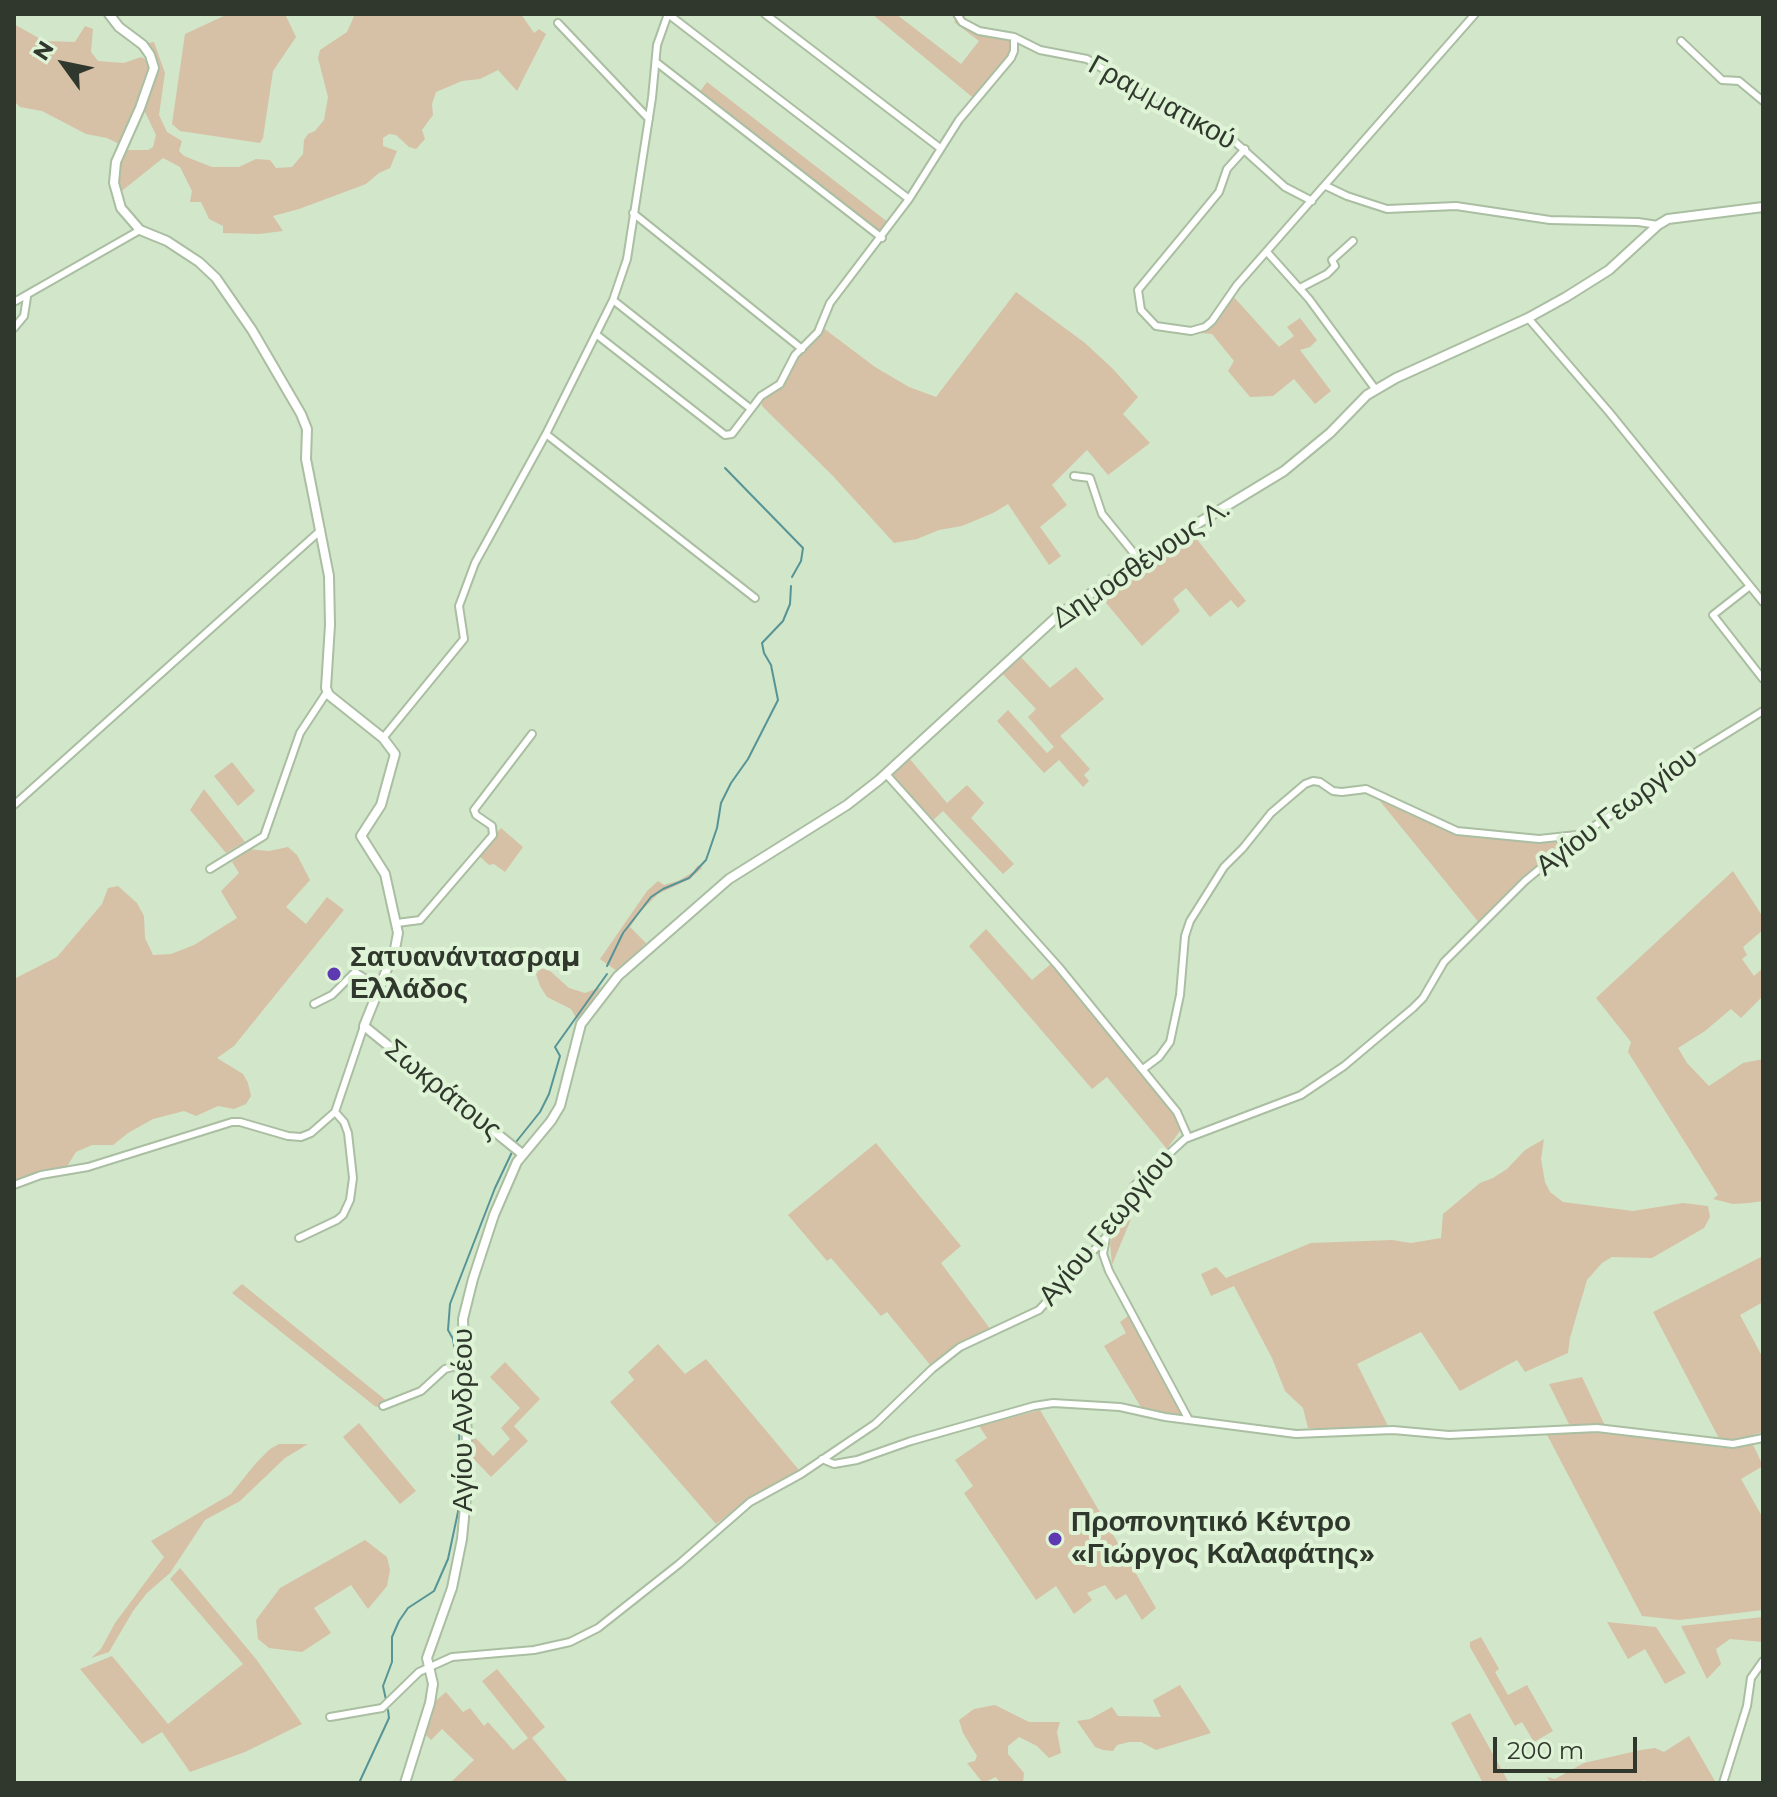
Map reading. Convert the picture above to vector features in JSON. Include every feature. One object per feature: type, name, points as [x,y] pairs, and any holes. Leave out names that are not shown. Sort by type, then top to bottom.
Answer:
[{"type":"street","points":[[109,14],[119,27],[143,45],[154,68],[114,170],[121,208],[140,230],[167,241],[199,262],[230,297],[301,414],[307,429],[306,459],[329,576],[331,603],[327,692],[300,733],[264,836],[210,869]]},
{"type":"street","points":[[383,738],[464,639],[458,613],[465,587],[498,517],[546,434],[613,300],[627,259],[657,45],[668,14],[909,199]]},
{"type":"street","points":[[765,14],[940,148]]},
{"type":"street","name":"Γραμματικού","points":[[957,14],[962,22],[979,31],[1014,37],[1040,50],[1087,59],[1161,109],[1204,126],[1245,149],[1285,187],[1312,201]]},
{"type":"street","points":[[1245,149],[1227,169],[1219,192],[1141,284],[1137,296],[1141,310],[1156,326],[1180,327],[1191,331],[1205,327],[1237,285],[1475,14]]},
{"type":"street","points":[[558,23],[649,119]]},
{"type":"street","points":[[597,335],[728,437],[761,396],[780,384],[790,364],[818,332],[824,313],[839,290],[882,238],[965,112],[1011,58],[1014,37]]},
{"type":"street","points":[[1681,41],[1722,80],[1739,81],[1763,101]]},
{"type":"street","points":[[656,62],[882,238]]},
{"type":"street","points":[[1326,186],[1387,209],[1456,206],[1550,220],[1658,225]]},
{"type":"street","name":"Δημοσθένους Λ.","points":[[521,1153],[551,1121],[560,1106],[581,1024],[618,976],[729,879],[847,805],[886,774],[1061,613],[1284,471],[1376,390],[1528,318],[1609,270],[1658,225],[1677,217],[1763,207]]},
{"type":"street","points":[[633,213],[802,349]]},
{"type":"street","points":[[14,302],[140,230]]},
{"type":"street","points":[[1300,288],[1327,274],[1335,266],[1332,260],[1353,241]]},
{"type":"street","points":[[1267,252],[1300,288],[1376,390]]},
{"type":"street","points":[[14,328],[24,316],[27,297]]},
{"type":"street","points":[[613,300],[751,409]]},
{"type":"street","points":[[1528,318],[1618,422],[1763,602]]},
{"type":"street","points":[[546,434],[755,598]]},
{"type":"street","points":[[1074,476],[1090,478],[1102,514],[1141,562]]},
{"type":"street","points":[[14,805],[321,530]]},
{"type":"street","points":[[1750,586],[1713,615],[1763,679]]},
{"type":"street","points":[[14,1185],[41,1175],[88,1167],[232,1122],[301,1137],[321,1127],[335,1112],[378,987],[395,949],[398,933],[385,874],[361,836],[381,805],[395,754],[383,738],[327,692]]},
{"type":"street","name":"Αγίου Γεωργίου","points":[[330,1717],[382,1708],[413,1677],[452,1657],[534,1650],[584,1636],[604,1623],[679,1564],[750,1502],[878,1423],[932,1369],[960,1347],[1039,1310],[1106,1237],[1134,1186],[1188,1137],[1301,1095],[1361,1053],[1423,998],[1444,962],[1511,894],[1582,834],[1704,745],[1763,711]]},
{"type":"street","points":[[397,923],[420,920],[493,835],[492,826],[474,810],[532,734]]},
{"type":"street","points":[[886,774],[1058,966],[1177,1112],[1188,1137]]},
{"type":"street","points":[[1143,1069],[1159,1057],[1170,1042],[1180,995],[1185,936],[1190,921],[1224,867],[1271,813],[1305,784],[1313,781],[1342,792],[1366,789],[1457,831],[1539,839],[1582,834]]},
{"type":"street","points":[[314,1004],[332,995],[355,972],[378,987]]},
{"type":"street","name":"Σωκράτους","points":[[364,1026],[521,1153]]},
{"type":"street","points":[[299,1238],[337,1220],[350,1200],[353,1178],[348,1133],[335,1112]]},
{"type":"street","name":"Αγίου Ανδρέου","points":[[410,1781],[433,1684],[427,1658],[452,1588],[464,1521],[468,1475],[463,1319],[473,1279],[506,1185],[521,1153]]},
{"type":"street","points":[[1106,1237],[1103,1254],[1109,1271],[1189,1420]]},
{"type":"street","points":[[383,1406],[421,1391],[445,1369],[464,1364]]},
{"type":"street","points":[[822,1459],[834,1464],[857,1460],[911,1441],[1053,1403],[1120,1407],[1296,1434],[1402,1430],[1460,1435],[1597,1428],[1733,1444],[1763,1438]]},
{"type":"street","points":[[1723,1783],[1747,1706],[1751,1678],[1763,1661]]},
{"type":"shaded area","points":[[228,14],[285,14],[296,37],[273,71],[260,143],[180,131],[172,124],[185,34]]},
{"type":"shaded area","points":[[355,14],[521,14],[534,33],[539,29],[546,34],[517,91],[498,70],[480,79],[462,81],[436,92],[432,104],[433,115],[422,130],[425,139],[416,149],[396,135],[389,134],[383,138],[383,146],[397,151],[390,168],[366,184],[273,216],[283,231],[223,233],[223,226],[209,219],[201,202],[190,202],[192,191],[180,167],[163,158],[118,194],[117,170],[124,153],[128,150],[148,150],[153,147],[156,135],[144,110],[154,85],[156,67],[148,43],[154,42],[165,73],[159,115],[167,132],[182,141],[179,151],[184,156],[212,167],[239,167],[256,159],[270,160],[276,168],[292,167],[303,154],[304,140],[308,134],[324,120],[328,97],[318,58],[320,50],[347,32]]},
{"type":"shaded area","points":[[872,14],[896,14],[961,64],[979,41],[954,22],[956,20],[968,30],[1010,40],[1010,56],[977,101]]},
{"type":"shaded area","points":[[14,24],[44,41],[75,42],[85,26],[93,29],[91,52],[98,61],[124,63],[141,57],[147,60],[149,70],[142,98],[119,144],[86,134],[42,111],[20,107],[14,101]]},
{"type":"shaded area","points":[[707,82],[889,223],[881,235],[699,93]]},
{"type":"shaded area","points":[[1016,292],[1085,343],[1138,397],[1123,414],[1150,443],[1108,475],[1087,450],[1052,485],[1067,505],[1040,527],[1061,556],[1049,565],[1008,504],[962,526],[894,543],[832,475],[762,406],[761,398],[772,392],[803,349],[816,339],[822,327],[875,367],[909,387],[936,397]]},
{"type":"shaded area","points":[[1232,295],[1279,347],[1294,336],[1287,327],[1300,318],[1317,340],[1310,347],[1300,350],[1331,391],[1315,404],[1294,379],[1273,396],[1250,397],[1228,371],[1234,361],[1212,334],[1200,333],[1208,328]]},
{"type":"shaded area","points":[[1191,532],[1246,601],[1238,608],[1231,600],[1210,617],[1186,588],[1173,599],[1180,611],[1142,646],[1097,592]]},
{"type":"shaded area","points":[[1019,655],[1050,688],[1076,667],[1104,699],[1060,736],[1090,769],[1084,775],[1089,781],[1083,787],[1059,760],[1044,773],[997,721],[1008,710],[1047,753],[1054,747],[1028,717],[1036,709],[1001,672]]},
{"type":"shaded area","points":[[909,758],[947,803],[967,785],[984,803],[971,818],[1014,864],[1003,874],[943,811],[931,822],[890,777]]},
{"type":"shaded area","points":[[232,762],[255,791],[238,806],[214,776]]},
{"type":"shaded area","points":[[204,789],[245,842],[226,853],[190,810]]},
{"type":"shaded area","points":[[1375,795],[1458,834],[1538,841],[1572,840],[1507,893],[1480,924]]},
{"type":"shaded area","points":[[501,828],[523,847],[505,872],[494,864],[489,865],[477,854]]},
{"type":"shaded area","points":[[288,847],[297,855],[310,880],[286,907],[306,924],[327,897],[344,910],[234,1046],[217,1058],[243,1074],[251,1096],[246,1104],[234,1109],[218,1106],[196,1116],[184,1111],[153,1119],[113,1145],[92,1145],[76,1152],[66,1168],[39,1172],[14,1182],[14,979],[57,957],[102,904],[108,888],[118,886],[137,903],[144,916],[145,938],[153,955],[171,954],[194,945],[237,918],[221,891],[239,873],[232,862],[248,849],[269,851]]},
{"type":"shaded area","points":[[698,865],[702,868],[690,879],[658,894],[640,912],[630,927],[646,943],[617,971],[600,959],[647,891],[658,881],[664,885],[678,881]]},
{"type":"shaded area","points":[[1733,871],[1763,917],[1763,930],[1743,947],[1747,955],[1742,959],[1754,976],[1763,968],[1763,996],[1741,1018],[1731,1009],[1678,1048],[1687,1063],[1709,1086],[1743,1063],[1763,1059],[1763,1201],[1733,1204],[1713,1199],[1718,1195],[1628,1052],[1631,1042],[1596,998]]},
{"type":"shaded area","points":[[986,929],[1032,980],[1052,963],[1176,1114],[1182,1128],[1167,1149],[1107,1077],[1092,1089],[969,946]]},
{"type":"shaded area","points":[[541,968],[550,971],[569,988],[585,993],[601,987],[578,1021],[571,1009],[547,997],[536,974]]},
{"type":"shaded area","points":[[1544,1139],[1541,1159],[1545,1182],[1550,1192],[1563,1202],[1633,1211],[1683,1203],[1708,1206],[1710,1217],[1704,1228],[1652,1258],[1612,1257],[1602,1263],[1587,1280],[1568,1353],[1525,1372],[1517,1360],[1460,1391],[1421,1332],[1357,1364],[1389,1428],[1350,1431],[1308,1428],[1303,1408],[1285,1391],[1272,1358],[1234,1286],[1211,1296],[1201,1274],[1216,1267],[1226,1278],[1311,1243],[1392,1240],[1411,1243],[1441,1238],[1443,1214],[1480,1183],[1507,1169],[1525,1150]]},
{"type":"shaded area","points":[[876,1143],[961,1246],[941,1263],[991,1330],[960,1344],[931,1366],[887,1312],[881,1316],[831,1258],[827,1261],[788,1215]]},
{"type":"shaded area","points":[[1123,1210],[1131,1219],[1112,1265],[1110,1243]]},
{"type":"shaded area","points":[[1763,1256],[1763,1302],[1740,1315],[1763,1358],[1763,1432],[1749,1436],[1763,1466],[1741,1479],[1763,1518],[1763,1610],[1679,1620],[1642,1616],[1544,1429],[1572,1430],[1549,1384],[1582,1377],[1608,1432],[1724,1448],[1653,1312]]},
{"type":"shaded area","points":[[242,1284],[388,1402],[376,1407],[232,1293]]},
{"type":"shaded area","points":[[1128,1316],[1185,1418],[1142,1409],[1104,1346],[1126,1333],[1120,1322]]},
{"type":"shaded area","points":[[658,1344],[685,1374],[706,1359],[799,1470],[760,1491],[716,1524],[610,1402],[634,1380],[628,1372]]},
{"type":"shaded area","points":[[505,1362],[540,1399],[514,1426],[528,1441],[491,1477],[470,1455],[469,1431],[493,1456],[510,1439],[501,1428],[520,1408],[490,1377]]},
{"type":"shaded area","name":"Προπονητικό Κέντρο «Γιώργος Καλαφάτης»","points":[[1040,1410],[1156,1608],[1142,1620],[1126,1594],[1116,1600],[1105,1585],[1087,1593],[1092,1600],[1074,1614],[1056,1586],[1036,1600],[964,1493],[973,1486],[955,1460],[987,1438],[979,1426]]},
{"type":"shaded area","points":[[359,1423],[416,1491],[400,1504],[343,1437]]},
{"type":"shaded area","points":[[279,1444],[308,1444],[285,1458],[240,1501],[205,1520],[170,1573],[147,1593],[133,1611],[109,1652],[91,1658],[101,1649],[115,1623],[164,1557],[151,1541],[231,1494],[256,1463]]},
{"type":"shaded area","points":[[365,1540],[387,1557],[390,1570],[387,1586],[368,1609],[351,1585],[314,1608],[331,1633],[302,1652],[269,1648],[258,1639],[256,1620],[280,1588]]},
{"type":"shaded area","points":[[180,1568],[256,1659],[302,1724],[245,1752],[190,1772],[162,1732],[142,1744],[80,1669],[112,1656],[168,1724],[243,1664],[170,1579]]},
{"type":"shaded area","points":[[1763,1617],[1763,1642],[1730,1639],[1716,1649],[1721,1664],[1707,1679],[1681,1626]]},
{"type":"shaded area","points":[[1607,1622],[1656,1627],[1686,1673],[1665,1684],[1645,1649],[1628,1659]]},
{"type":"shaded area","points":[[1481,1637],[1499,1669],[1495,1672],[1508,1695],[1527,1685],[1553,1731],[1534,1742],[1522,1722],[1515,1726],[1470,1647],[1470,1642]]},
{"type":"shaded area","points":[[497,1669],[545,1727],[532,1738],[569,1783],[450,1783],[474,1760],[442,1729],[431,1740],[424,1733],[433,1703],[446,1692],[463,1712],[470,1708],[484,1726],[488,1722],[513,1750],[528,1738],[482,1681]]},
{"type":"shaded area","points":[[1180,1685],[1211,1733],[1156,1750],[1141,1742],[1129,1742],[1117,1745],[1113,1751],[1095,1747],[1077,1721],[1090,1719],[1112,1707],[1118,1716],[1161,1717],[1153,1700]]},
{"type":"shaded area","points":[[995,1705],[1029,1722],[1060,1722],[1057,1732],[1061,1753],[1049,1758],[1037,1746],[1019,1737],[1008,1746],[1008,1754],[1024,1773],[1023,1783],[1000,1783],[996,1777],[983,1783],[967,1763],[975,1761],[977,1756],[959,1720],[974,1709]]},
{"type":"shaded area","points":[[1470,1713],[1509,1783],[1483,1783],[1451,1723]]},
{"type":"shaded area","points":[[1689,1736],[1716,1783],[1647,1783],[1644,1780],[1639,1783],[1551,1783],[1547,1777],[1555,1779],[1584,1763],[1641,1750],[1655,1748],[1664,1752]]},
{"type":"waterway","points":[[725,468],[803,548],[801,561],[792,577]]},
{"type":"waterway","points":[[607,966],[623,933],[651,897],[689,878],[706,860],[717,828],[721,803],[778,700],[771,665],[762,643],[783,621],[790,604],[791,586]]},
{"type":"waterway","points":[[516,1142],[540,1112],[549,1094],[560,1056],[555,1047],[607,974]]},
{"type":"waterway","points":[[457,1362],[448,1330],[450,1304],[513,1150]]},
{"type":"waterway","points":[[386,1700],[383,1686],[392,1662],[392,1637],[399,1621],[408,1608],[434,1591],[448,1559],[458,1512],[458,1370]]},
{"type":"waterway","points":[[359,1783],[389,1718],[388,1710]]},
{"type":"place","name":"Σατυανάντασραμ Ελλάδος","points":[[334,974]]},
{"type":"place","name":"Προπονητικό Κέντρο «Γιώργος Καλαφάτης»","points":[[1055,1539]]}]
